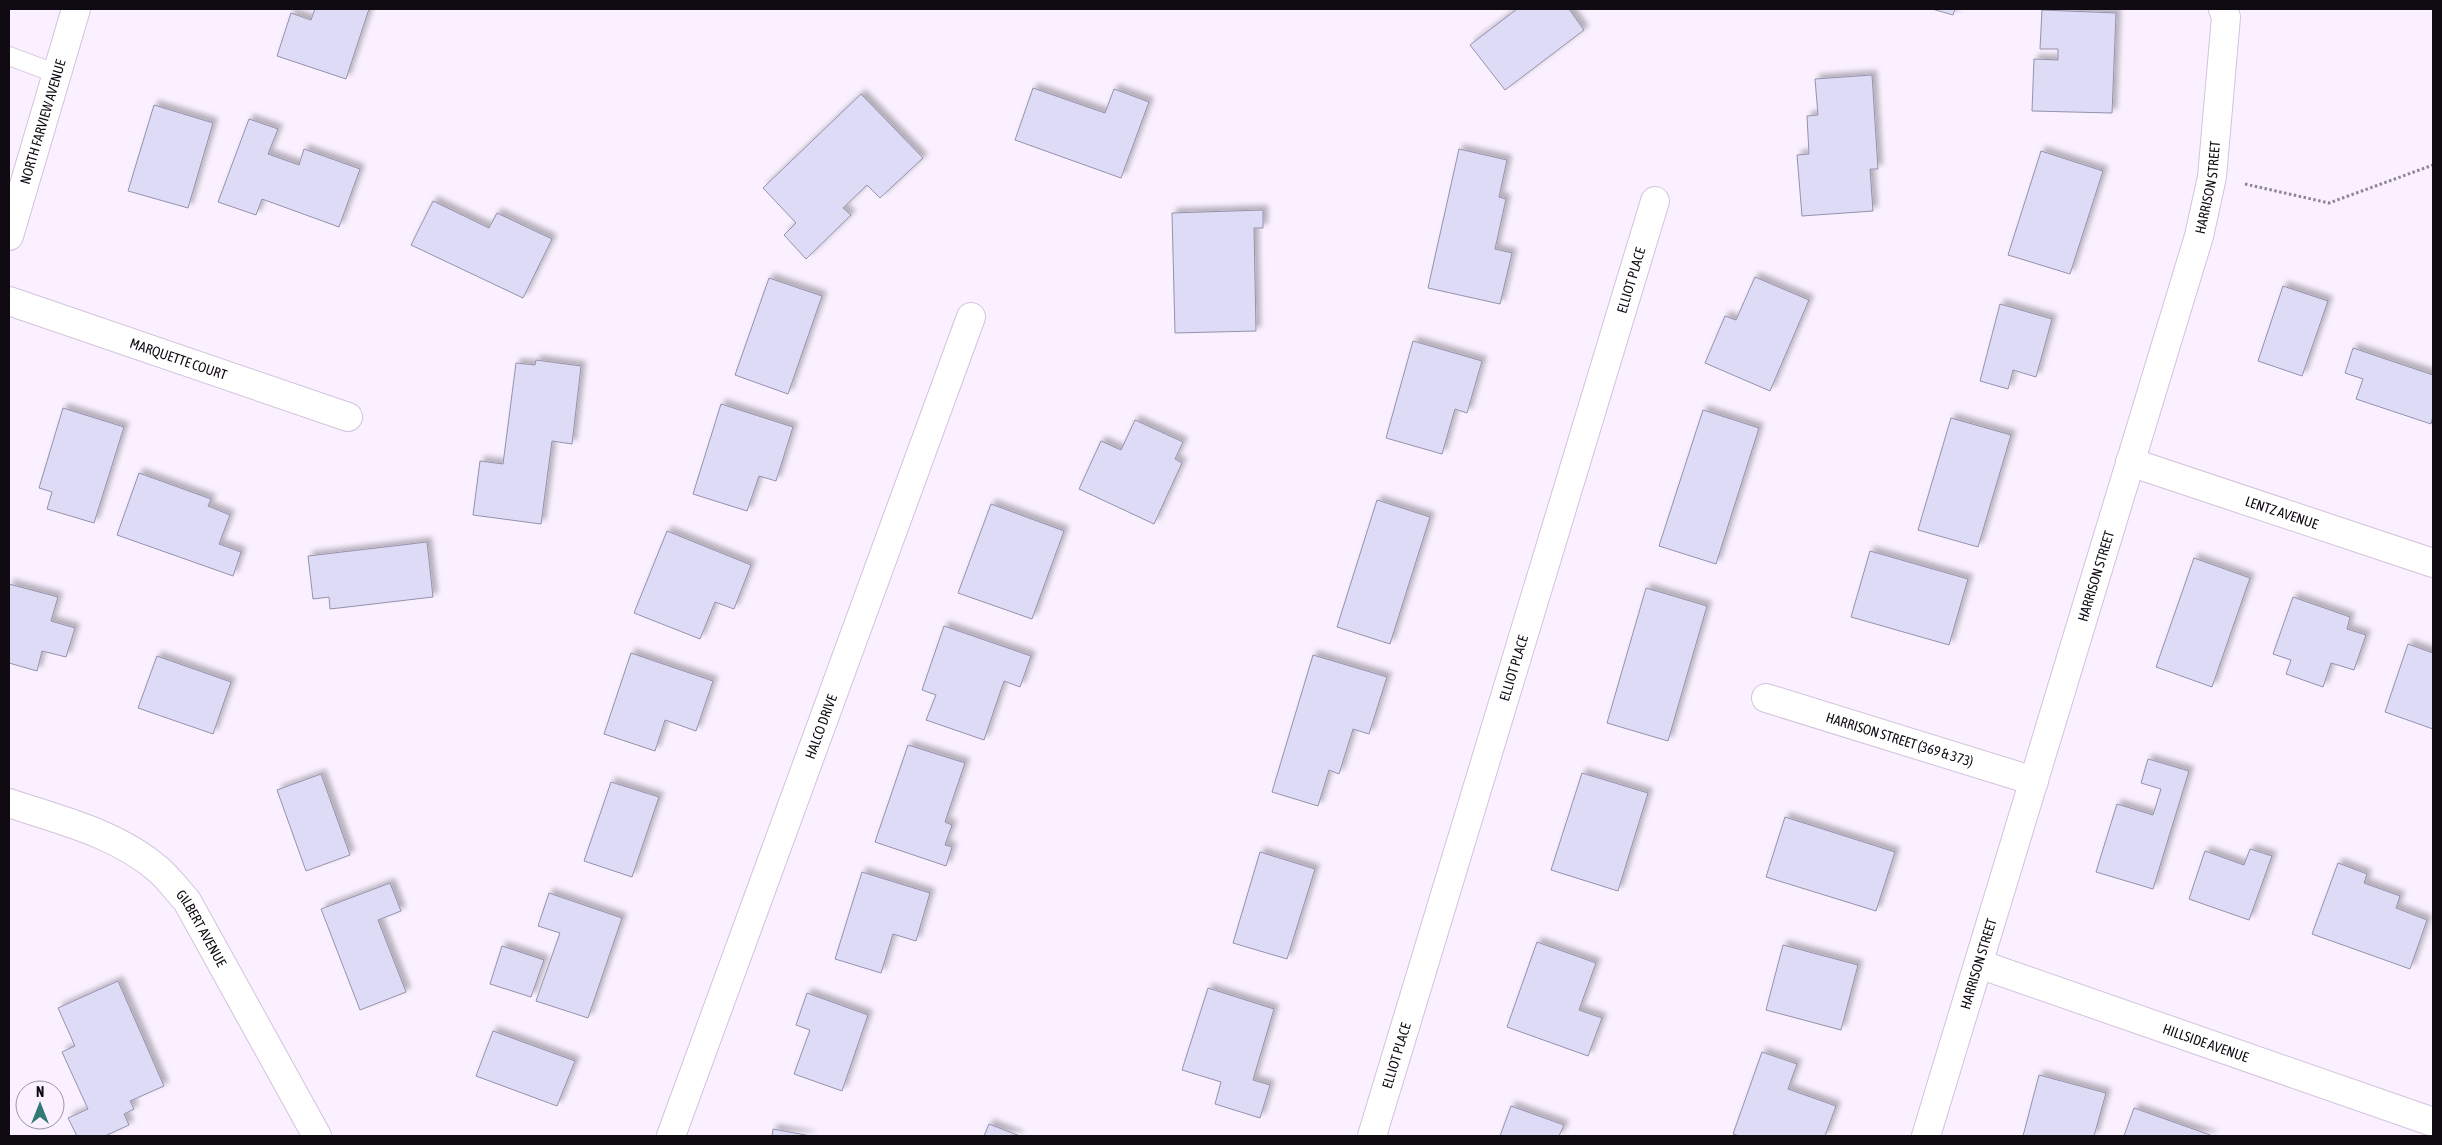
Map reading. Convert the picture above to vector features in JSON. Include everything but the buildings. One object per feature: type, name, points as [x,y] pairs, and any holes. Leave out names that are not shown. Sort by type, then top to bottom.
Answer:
[{"type":"street","name":"NORTH FARVIEW AVENUE","points":[[9,236],[76,9]]},
{"type":"street","name":"HARRISON STREET","points":[[1926,1136],[2199,236],[2212,177],[2226,17],[2223,9]]},
{"type":"street","name":"ELLIOT PLACE","points":[[1372,1136],[1656,201]]},
{"type":"street","name":"MARQUETTE COURT","points":[[9,301],[348,417]]},
{"type":"street","name":"HALCO DRIVE","points":[[671,1136],[971,317]]},
{"type":"street","name":"LENTZ AVENUE","points":[[2130,462],[2433,563]]},
{"type":"street","name":"HARRISON STREET (369 & 373)","points":[[1766,698],[2034,781]]},
{"type":"street","name":"GILBERT AVENUE","points":[[9,803],[102,835],[124,845],[159,870],[187,901],[317,1136]]},
{"type":"street","name":"HILLSIDE AVENUE","points":[[1979,964],[2433,1122]]},
{"type":"lane","points":[[9,56],[56,74]]},
{"type":"path","points":[[2212,177],[2329,203],[2433,165]]}]
